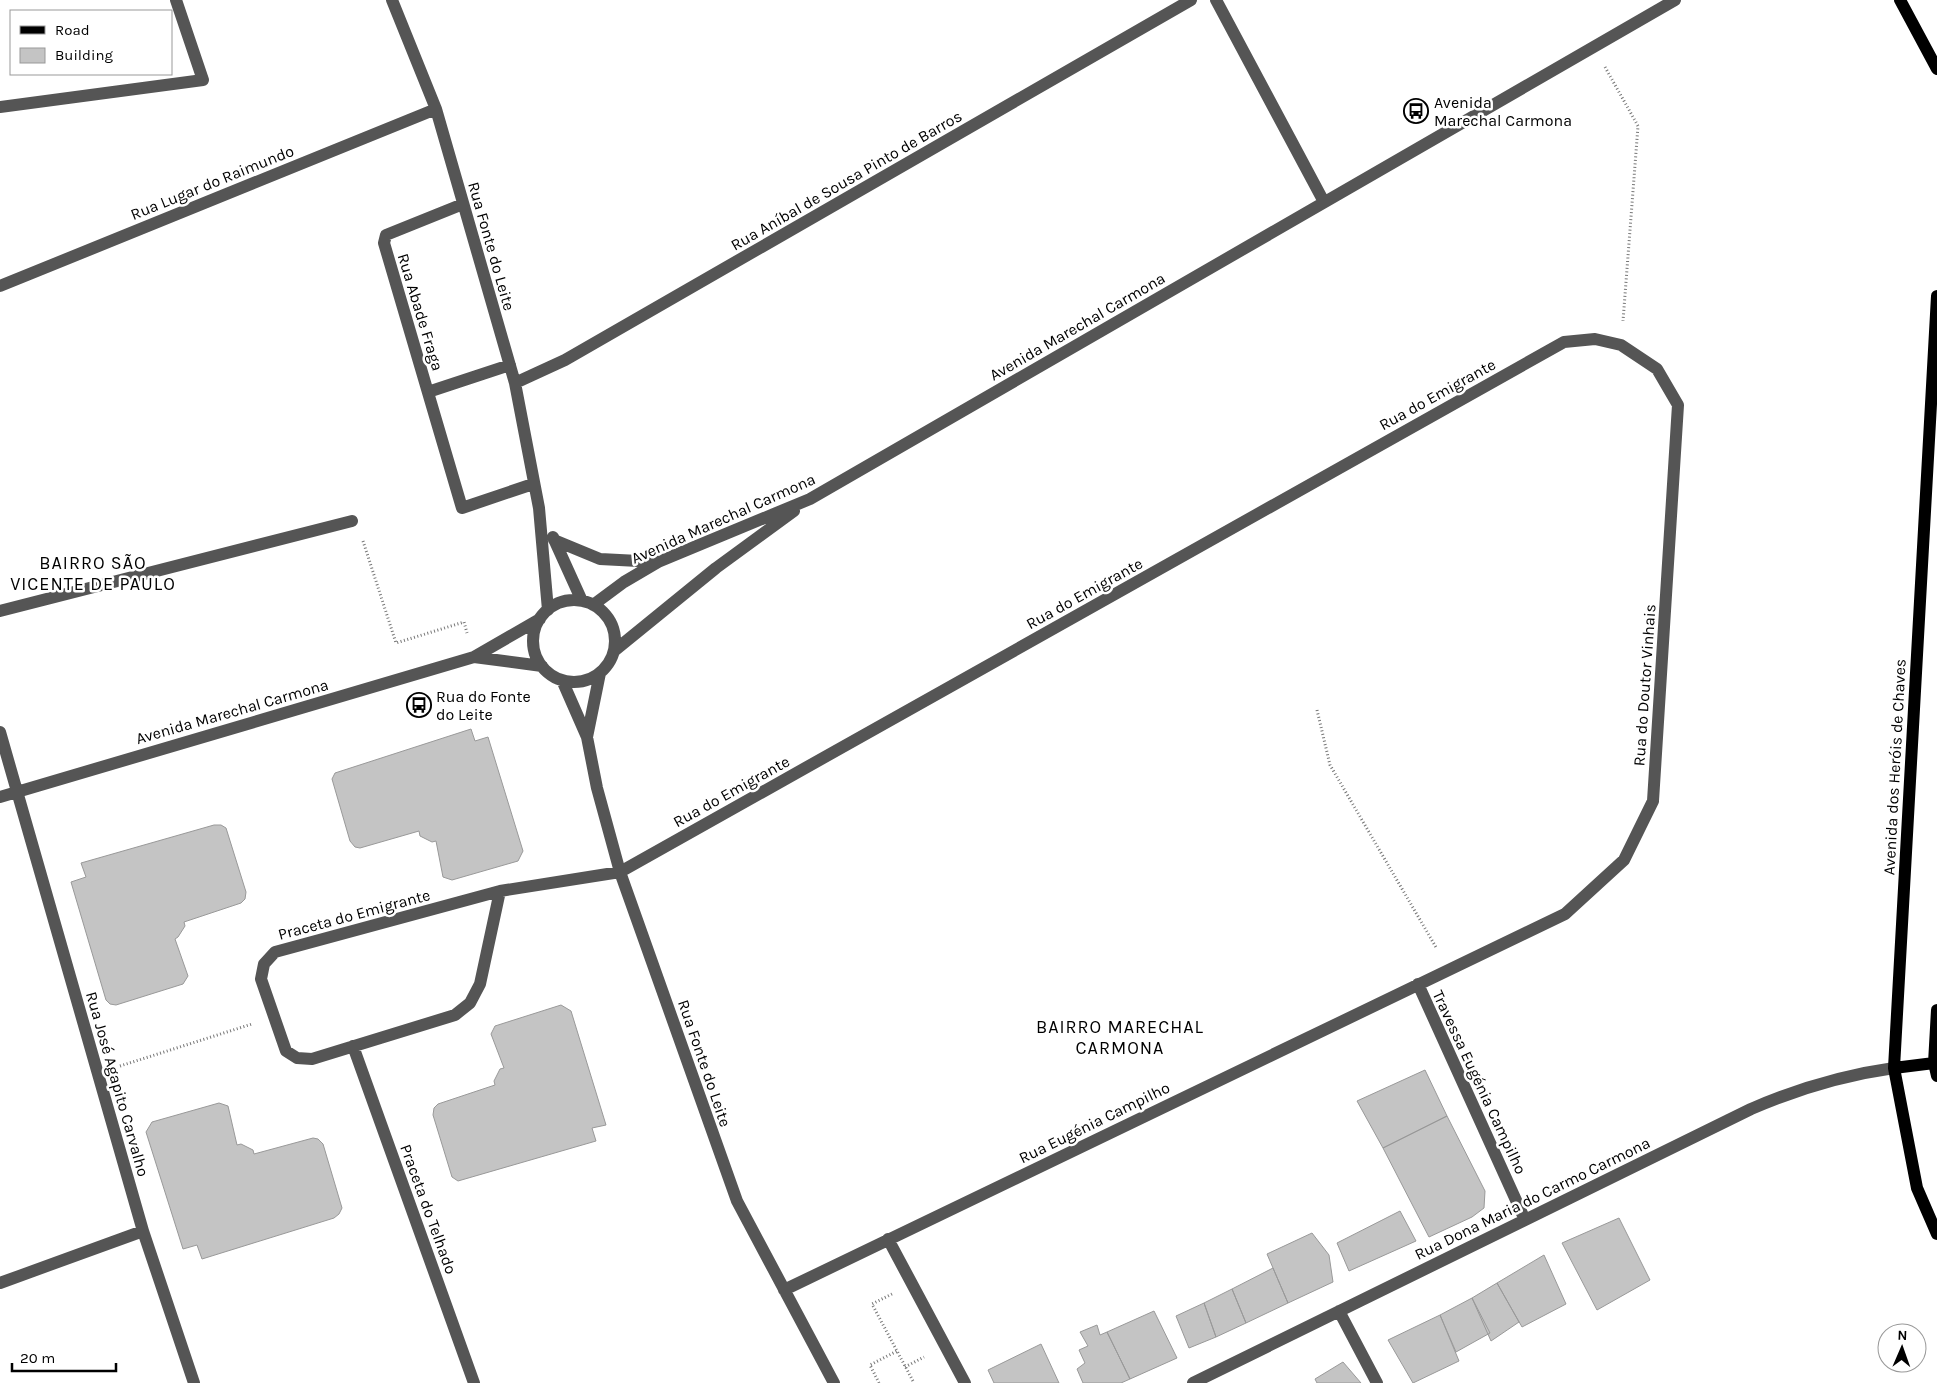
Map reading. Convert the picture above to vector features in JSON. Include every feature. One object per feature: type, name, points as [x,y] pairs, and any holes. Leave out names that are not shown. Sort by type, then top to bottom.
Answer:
[{"type":"main road","points":[[1900,0],[1937,69]]},
{"type":"main road","name":"Avenida dos Heróis de Chaves","points":[[1937,296],[1894,1068],[1917,1188],[1937,1234]]},
{"type":"main road","points":[[1937,1010],[1934,1063],[1937,1076]]},
{"type":"main road","points":[[1894,1068],[1934,1063]]},
{"type":"street","points":[[0,107],[203,80],[176,0]]},
{"type":"street","name":"Rua Fonte do Leite","points":[[392,0],[436,109],[515,383],[539,508]]},
{"type":"street","name":"Rua Aníbal de Sousa Pinto de Barros","points":[[515,383],[565,360],[1191,0]]},
{"type":"street","points":[[1216,0],[1324,202]]},
{"type":"street","name":"Avenida Marechal Carmona","points":[[587,603],[658,562],[810,499],[1675,0]]},
{"type":"street","name":"Rua Lugar do Raimundo","points":[[0,286],[436,109]]},
{"type":"street","name":"Rua Abade Fraga","points":[[463,204],[386,235],[384,243],[462,508],[534,484]]},
{"type":"street","name":"Rua do Doutor Vinhais","points":[[1418,984],[1565,914],[1624,860],[1652,802],[1678,405],[1657,369],[1621,346],[1595,339],[1564,342]]},
{"type":"street","name":"Rua do Emigrante","points":[[620,872],[1564,342]]},
{"type":"street","name":"Rua Abade Fraga","points":[[428,392],[510,365]]},
{"type":"street","points":[[614,651],[716,568],[810,499]]},
{"type":"street","points":[[539,508],[587,603]]},
{"type":"street","points":[[539,508],[544,615],[535,630],[534,643],[542,666]]},
{"type":"street","points":[[0,612],[352,521]]},
{"type":"street","points":[[554,540],[600,558],[658,562]]},
{"type":"street","points":[[570,601],[587,603],[604,613],[611,624],[615,637],[614,651],[609,663],[600,673],[588,680],[575,682],[562,680],[542,666],[474,657],[570,601]]},
{"type":"street","name":"Avenida Marechal Carmona","points":[[0,797],[474,657]]},
{"type":"street","points":[[587,737],[600,673]]},
{"type":"street","points":[[562,680],[587,737]]},
{"type":"street","name":"Rua José Agapito Carvalho","points":[[0,732],[143,1231],[194,1383]]},
{"type":"street","name":"Rua Fonte do Leite","points":[[587,737],[597,788],[620,872],[737,1201],[834,1383]]},
{"type":"street","name":"Praceta do Emigrante","points":[[500,891],[480,984],[470,1002],[455,1015],[312,1059],[297,1058],[286,1051],[261,979],[264,964],[275,952],[500,891],[620,872]]},
{"type":"street","name":"Rua Eugénia Campilho","points":[[784,1290],[1418,984]]},
{"type":"street","name":"Travessa Eugénia Campilho","points":[[1418,984],[1525,1220]]},
{"type":"street","name":"Praceta do Telhado","points":[[353,1046],[474,1383]]},
{"type":"street","name":"Rua Dona Maria do Carmo Carmona","points":[[1193,1383],[1715,1126],[1777,1098],[1831,1081],[1894,1068]]},
{"type":"street","points":[[0,1283],[143,1231]]},
{"type":"street","points":[[888,1239],[965,1383]]},
{"type":"street","points":[[1339,1311],[1377,1383]]},
{"type":"path","points":[[1594,47],[1638,126],[1621,346]]},
{"type":"path","points":[[352,521],[361,535],[396,643],[464,622],[474,657]]},
{"type":"path","points":[[1317,710],[1330,765],[1448,969]]},
{"type":"path","points":[[98,1074],[274,1016]]},
{"type":"path","points":[[912,1284],[872,1304],[912,1383]]},
{"type":"path","points":[[874,1383],[879,1382],[870,1366],[897,1351]]},
{"type":"building","points":[[471,729],[475,741],[488,737],[523,851],[518,861],[452,880],[443,877],[436,841],[432,842],[420,836],[419,831],[360,848],[355,847],[350,841],[332,779],[335,773]]},
{"type":"building","points":[[214,825],[221,825],[226,828],[246,892],[245,899],[241,903],[184,922],[185,926],[175,939],[188,976],[183,984],[116,1005],[110,1004],[106,1000],[71,882],[86,877],[81,863]]},
{"type":"building","points":[[561,1005],[571,1011],[606,1125],[592,1128],[596,1141],[458,1181],[452,1177],[433,1115],[434,1108],[438,1104],[495,1085],[494,1081],[500,1069],[504,1068],[491,1034],[495,1026]]},
{"type":"building","points":[[1425,1070],[1447,1116],[1383,1148],[1357,1101]]},
{"type":"building","points":[[219,1103],[228,1106],[237,1145],[241,1144],[253,1150],[254,1154],[313,1138],[318,1139],[323,1144],[342,1208],[339,1214],[334,1218],[202,1259],[197,1245],[183,1249],[146,1132],[152,1122]]},
{"type":"building","points":[[1447,1116],[1485,1191],[1484,1208],[1472,1217],[1429,1237],[1383,1148]]},
{"type":"building","points":[[1400,1211],[1416,1241],[1349,1271],[1337,1243]]},
{"type":"building","points":[[1619,1218],[1650,1280],[1597,1310],[1562,1243]]},
{"type":"building","points":[[1312,1233],[1329,1255],[1333,1282],[1288,1303],[1267,1254]]},
{"type":"building","points":[[1544,1255],[1566,1304],[1522,1327],[1497,1283]]},
{"type":"building","points":[[1273,1268],[1288,1303],[1246,1323],[1232,1289]]},
{"type":"building","points":[[1497,1283],[1519,1322],[1491,1341],[1472,1298]]},
{"type":"building","points":[[1232,1289],[1246,1323],[1216,1337],[1204,1303]]},
{"type":"building","points":[[1472,1298],[1490,1333],[1456,1352],[1440,1315]]},
{"type":"building","points":[[1204,1303],[1216,1337],[1189,1348],[1176,1316]]},
{"type":"building","points":[[1154,1311],[1177,1358],[1130,1379],[1107,1332]]},
{"type":"building","points":[[1440,1315],[1459,1361],[1413,1383],[1388,1340]]},
{"type":"building","points":[[1097,1325],[1100,1335],[1107,1332],[1130,1379],[1121,1383],[1083,1383],[1077,1369],[1085,1363],[1079,1350],[1088,1346],[1080,1332]]},
{"type":"building","points":[[1041,1344],[1059,1383],[994,1383],[988,1370]]},
{"type":"building","points":[[1343,1362],[1361,1383],[1317,1383],[1315,1379]]},
{"type":"place","name":"Avenida Marechal Carmona","points":[[1416,111]]},
{"type":"place","name":"Rua do Fonte do Leite","points":[[419,705]]},
{"type":"district","name":"BAIRRO SÃO VICENTE DE PAULO","points":[[93,573]]},
{"type":"district","name":"BAIRRO MARECHAL CARMONA","points":[[1120,1037]]}]
